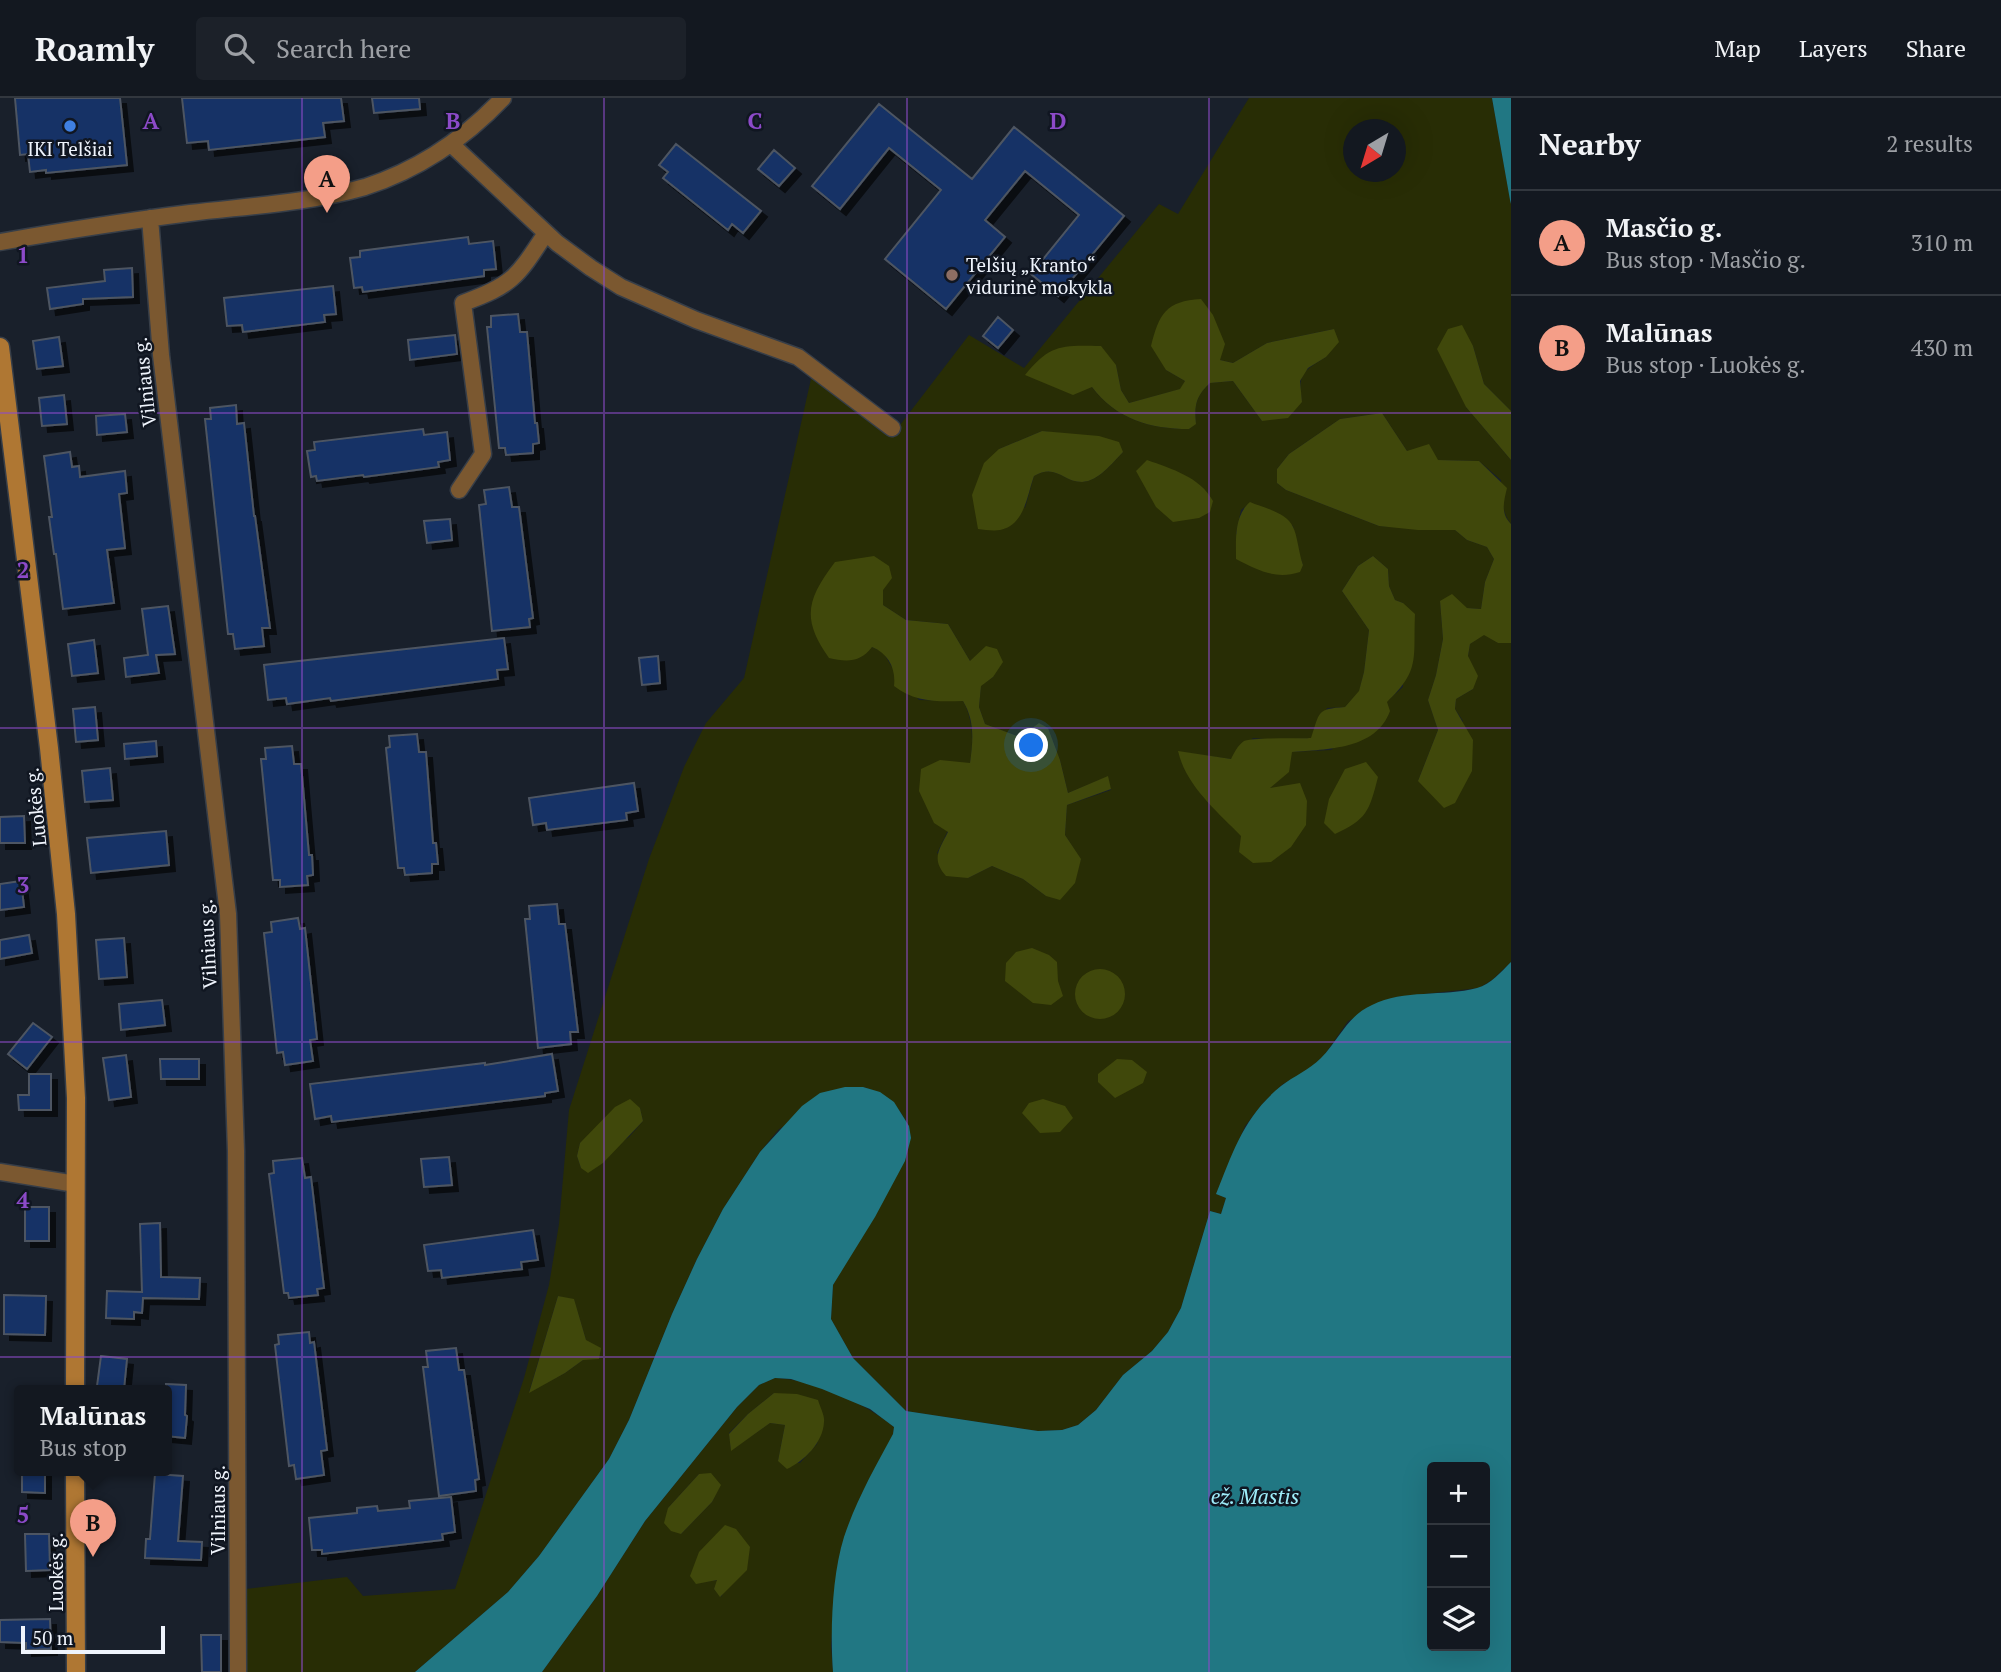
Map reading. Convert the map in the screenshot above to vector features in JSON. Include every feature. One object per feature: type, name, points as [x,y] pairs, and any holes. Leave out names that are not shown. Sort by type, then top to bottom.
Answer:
[{"type":"main road","name":"Luokės g.","points":[[0,347],[61,847],[74,1060],[75,1385]]},
{"type":"main road","name":"Luokės g.","points":[[75,1476],[76,1672]]},
{"type":"street","points":[[0,242],[356,189],[412,167],[452,145],[503,98]]},
{"type":"street","points":[[452,145],[546,233],[591,268],[621,286],[696,320],[798,357],[892,428]]},
{"type":"street","name":"Vilniaus g.","points":[[150,218],[161,355],[228,914],[236,1151],[238,1672]]},
{"type":"street","points":[[459,490],[483,454],[463,303],[495,292],[512,281],[546,233]]},
{"type":"street","points":[[0,1172],[76,1184]]},
{"type":"green space","points":[[1249,98],[1492,98],[1511,204],[1511,411],[1484,384],[1473,346],[1466,407],[1511,460],[1511,524],[1504,509],[1501,480],[1479,461],[1437,460],[1407,451],[1382,413],[1340,419],[1289,454],[1277,469],[1277,483],[1286,490],[1379,526],[1455,530],[1467,540],[1487,547],[1494,559],[1485,582],[1481,609],[1440,601],[1443,639],[1428,700],[1438,730],[1418,781],[1463,721],[1455,709],[1456,699],[1473,689],[1468,656],[1470,644],[1484,634],[1498,643],[1511,643],[1511,962],[1479,988],[1396,997],[1348,1021],[1323,1057],[1304,1073],[1283,1084],[1264,1102],[1245,1126],[1217,1194],[1226,1198],[1221,1214],[1210,1211],[1181,1308],[1168,1332],[1152,1351],[1123,1375],[1096,1410],[1078,1425],[1062,1430],[1038,1431],[906,1411],[853,1358],[831,1319],[833,1285],[911,1138],[909,1128],[895,1105],[881,1094],[863,1087],[779,1129],[760,1152],[723,1209],[697,1259],[629,1420],[609,1459],[539,1556],[508,1592],[415,1672],[247,1672],[246,1589],[347,1577],[363,1596],[455,1589],[524,1378],[549,1285],[559,1224],[569,1110],[649,859],[684,767],[706,723],[744,678],[815,361],[900,425],[969,335],[1024,368],[1159,204],[1178,214]],"holes":[[[1334,329],[1326,357],[1304,374],[1301,385],[1302,402],[1262,421],[1233,381],[1210,383],[1205,388],[1197,401],[1196,423],[1189,429],[1161,427],[1135,420],[1112,407],[1092,387],[1116,365],[1121,390],[1129,403],[1181,389],[1185,381],[1166,370],[1220,360],[1233,363],[1267,343]],[[1042,431],[1066,434],[1123,452],[1105,471],[1088,481],[1075,481],[1048,471],[1034,476],[1025,508],[999,449]],[[1250,503],[1293,526],[1303,565],[1236,534],[1241,510]],[[874,556],[883,590],[883,605],[906,620],[948,624],[970,661],[993,677],[981,685],[979,707],[985,724],[1020,737],[1039,723],[1048,728],[1068,793],[1107,777],[1111,790],[1067,805],[1065,835],[1081,860],[1046,896],[1023,879],[992,866],[968,878],[937,853],[967,778],[971,757],[970,718],[963,701],[919,700],[896,674],[883,652],[872,647]],[[1373,556],[1388,569],[1389,586],[1395,600],[1403,603],[1403,687],[1331,750],[1291,752],[1269,789],[1179,752],[1231,759],[1253,738],[1312,738],[1327,708],[1345,707],[1359,692],[1369,630],[1342,591],[1358,566]],[[640,1108],[643,1121],[629,1137],[581,1168],[577,1156],[580,1143]],[[558,1296],[574,1300],[586,1340],[583,1360],[529,1392]]]},
{"type":"green space","points":[[1201,299],[1213,315],[1225,344],[1220,360],[1233,363],[1267,343],[1334,329],[1339,342],[1326,357],[1308,368],[1300,381],[1302,402],[1288,418],[1262,421],[1233,381],[1210,383],[1205,388],[1197,401],[1196,424],[1189,429],[1161,427],[1123,414],[1101,398],[1092,387],[1073,395],[1025,375],[1042,357],[1058,348],[1101,346],[1116,365],[1121,390],[1129,403],[1180,389],[1185,381],[1166,370],[1151,346],[1157,325],[1166,311],[1180,303]]},
{"type":"green space","points":[[1462,325],[1473,346],[1484,384],[1511,411],[1511,460],[1466,407],[1437,349],[1448,329]]},
{"type":"green space","points":[[1382,413],[1407,451],[1429,444],[1438,460],[1479,461],[1507,488],[1504,507],[1505,516],[1511,524],[1511,643],[1498,643],[1484,635],[1470,644],[1468,656],[1478,676],[1473,689],[1456,699],[1455,709],[1473,740],[1472,771],[1455,803],[1444,808],[1418,781],[1438,730],[1428,700],[1443,639],[1440,601],[1452,594],[1467,608],[1481,609],[1485,582],[1494,559],[1487,547],[1467,540],[1455,530],[1379,526],[1286,490],[1277,483],[1277,469],[1289,454],[1340,419]]},
{"type":"green space","points":[[1042,431],[1099,436],[1119,442],[1123,452],[1105,471],[1088,481],[1075,481],[1048,471],[1034,476],[1024,508],[1015,522],[1000,530],[978,529],[972,495],[984,463],[999,449]]},
{"type":"green space","points":[[1147,460],[1184,475],[1201,486],[1213,501],[1210,512],[1199,518],[1173,522],[1156,507],[1136,471]]},
{"type":"green space","points":[[1250,502],[1280,514],[1290,522],[1296,534],[1303,565],[1300,572],[1275,574],[1236,559],[1239,521]]},
{"type":"green space","points":[[874,556],[889,566],[892,578],[883,590],[883,605],[906,620],[948,624],[970,661],[986,646],[997,649],[1003,662],[993,677],[981,686],[979,707],[985,724],[1020,737],[1039,723],[1048,728],[1068,793],[1108,776],[1111,789],[1067,805],[1065,835],[1081,859],[1075,883],[1060,900],[1046,896],[1023,879],[992,866],[968,878],[946,876],[941,870],[938,854],[948,832],[934,823],[919,791],[921,769],[940,760],[970,763],[972,739],[967,708],[963,701],[926,700],[894,686],[894,674],[887,658],[872,647],[858,659],[829,658],[814,632],[811,620],[813,598],[835,562]]},
{"type":"green space","points":[[1373,556],[1388,569],[1389,586],[1395,600],[1403,603],[1415,614],[1414,653],[1410,672],[1387,702],[1390,711],[1374,733],[1349,745],[1292,752],[1289,772],[1270,788],[1300,783],[1307,801],[1306,825],[1291,847],[1271,862],[1253,863],[1239,852],[1241,836],[1195,787],[1178,751],[1231,759],[1244,741],[1311,738],[1320,714],[1329,709],[1345,707],[1359,691],[1369,630],[1342,591],[1358,566]]},
{"type":"green space","points":[[1366,762],[1378,777],[1369,806],[1354,824],[1335,834],[1324,823],[1329,799],[1345,769]]},
{"type":"green space","points":[[1032,948],[1049,955],[1057,962],[1058,981],[1063,996],[1051,1005],[1033,1003],[1005,981],[1006,963],[1016,952]]},
{"type":"green space","points":[[1100,969],[1118,976],[1125,994],[1118,1012],[1100,1019],[1082,1012],[1075,994],[1082,976]]},
{"type":"green space","points":[[1117,1059],[1132,1060],[1147,1072],[1143,1083],[1115,1098],[1098,1082],[1098,1074]]},
{"type":"green space","points":[[630,1099],[640,1108],[643,1121],[603,1163],[588,1173],[581,1168],[577,1156],[580,1143],[615,1107]]},
{"type":"green space","points":[[1043,1099],[1065,1106],[1073,1118],[1060,1132],[1040,1133],[1022,1113],[1029,1103]]},
{"type":"green space","points":[[558,1296],[574,1299],[586,1340],[601,1348],[599,1359],[583,1360],[529,1393]]},
{"type":"green space","points":[[775,1378],[805,1383],[853,1401],[894,1427],[844,1539],[835,1591],[831,1646],[833,1672],[542,1672],[597,1596],[645,1521],[737,1407],[759,1385]],"holes":[[[774,1393],[824,1421],[817,1444],[800,1463],[778,1461],[785,1425],[770,1423],[731,1450],[729,1433]],[[699,1474],[720,1485],[712,1502],[681,1534],[668,1508]],[[750,1547],[721,1597],[714,1589],[718,1580],[696,1583]]]},
{"type":"green space","points":[[774,1393],[797,1394],[818,1400],[824,1417],[823,1430],[816,1444],[806,1456],[787,1469],[778,1461],[785,1425],[770,1423],[731,1451],[729,1434]]},
{"type":"green space","points":[[711,1473],[721,1485],[712,1502],[681,1534],[671,1531],[664,1523],[668,1508],[699,1474]]},
{"type":"green space","points":[[725,1525],[736,1529],[750,1547],[747,1570],[720,1597],[714,1589],[717,1580],[696,1584],[690,1576],[699,1552]]},
{"type":"water","points":[[1492,98],[1511,98],[1511,204],[1510,200]]},
{"type":"water","name":"ež. Mastis","points":[[1511,962],[1511,1672],[833,1672],[833,1604],[840,1552],[854,1510],[893,1434],[894,1427],[870,1409],[822,1389],[791,1379],[775,1378],[759,1385],[737,1407],[645,1521],[597,1596],[542,1672],[415,1672],[508,1592],[539,1556],[609,1459],[629,1420],[697,1259],[723,1209],[760,1152],[802,1106],[820,1093],[845,1087],[863,1087],[880,1092],[894,1102],[909,1126],[911,1138],[905,1161],[875,1217],[833,1285],[831,1319],[853,1358],[906,1411],[1038,1431],[1062,1430],[1078,1425],[1096,1410],[1123,1375],[1152,1351],[1168,1332],[1181,1308],[1210,1211],[1221,1214],[1226,1198],[1216,1194],[1228,1164],[1241,1135],[1268,1098],[1321,1058],[1356,1015],[1372,1005],[1410,995],[1464,991],[1491,981]]},
{"type":"building","name":"IKI Telšiai","points":[[15,98],[120,98],[127,165],[46,173],[46,170],[30,172],[28,154],[20,155]]},
{"type":"building","points":[[182,98],[341,98],[344,121],[323,123],[325,137],[209,150],[208,141],[187,143]]},
{"type":"building","points":[[372,98],[419,98],[420,109],[374,113]]},
{"type":"building","points":[[879,104],[972,179],[1014,127],[1124,216],[1058,296],[1031,274],[1079,215],[1025,171],[985,220],[1005,237],[946,309],[885,259],[941,190],[889,148],[840,209],[812,186]]},
{"type":"building","points":[[676,144],[761,211],[743,233],[732,224],[728,230],[663,178],[668,172],[659,165]]},
{"type":"building","points":[[774,150],[795,168],[779,186],[758,169]]},
{"type":"building","points":[[468,237],[469,244],[493,241],[496,269],[484,270],[484,276],[363,292],[362,287],[354,288],[350,258],[360,257],[360,251]]},
{"type":"building","points":[[132,268],[133,297],[83,299],[83,304],[50,309],[47,288],[105,281],[104,270]]},
{"type":"building","points":[[333,286],[336,314],[324,315],[325,322],[243,332],[242,325],[227,326],[224,298]]},
{"type":"building","points":[[518,314],[520,332],[527,332],[539,443],[533,444],[533,453],[506,455],[505,448],[499,448],[487,327],[491,327],[491,316]]},
{"type":"building","points":[[998,317],[1013,330],[998,348],[983,336]]},
{"type":"building","points":[[455,335],[457,354],[410,360],[408,340]]},
{"type":"building","points":[[59,337],[63,366],[37,369],[33,341]]},
{"type":"building","points":[[64,395],[67,424],[42,426],[39,398]]},
{"type":"building","points":[[236,405],[237,424],[244,423],[270,628],[262,628],[264,646],[235,649],[233,634],[228,634],[205,419],[211,419],[210,408]]},
{"type":"building","points":[[125,414],[127,432],[97,435],[96,416]]},
{"type":"building","points":[[423,429],[424,435],[447,432],[450,460],[438,462],[439,467],[317,481],[316,476],[311,477],[307,451],[315,450],[314,442]]},
{"type":"building","points":[[70,452],[72,467],[79,466],[80,477],[125,471],[127,493],[119,494],[125,548],[107,550],[114,603],[63,609],[49,517],[52,517],[44,456]]},
{"type":"building","points":[[509,487],[512,507],[519,507],[533,618],[529,619],[530,627],[492,631],[479,505],[486,504],[484,490]]},
{"type":"building","points":[[450,519],[452,540],[427,543],[424,521]]},
{"type":"building","points":[[168,606],[175,654],[156,655],[159,673],[126,677],[124,658],[148,655],[142,609]]},
{"type":"building","points":[[504,638],[508,669],[497,670],[498,679],[331,701],[330,698],[287,704],[286,698],[268,700],[264,665]]},
{"type":"building","points":[[94,640],[98,673],[72,676],[68,644]]},
{"type":"building","points":[[658,656],[660,683],[642,685],[639,658]]},
{"type":"building","points":[[95,707],[98,740],[76,742],[73,709]]},
{"type":"building","points":[[417,734],[419,752],[426,752],[433,843],[436,843],[438,864],[432,864],[432,873],[405,875],[404,868],[398,868],[386,748],[390,747],[389,736]]},
{"type":"building","points":[[156,741],[157,756],[125,759],[124,744]]},
{"type":"building","points":[[292,746],[294,764],[301,764],[313,875],[307,876],[308,885],[280,887],[280,880],[273,880],[261,759],[266,759],[265,748]]},
{"type":"building","points":[[110,768],[113,800],[85,802],[82,771]]},
{"type":"building","points":[[634,783],[638,811],[626,813],[627,820],[547,830],[546,823],[533,825],[529,798]]},
{"type":"building","points":[[24,816],[25,843],[0,843],[0,817]]},
{"type":"building","points":[[166,831],[169,865],[91,873],[87,838]]},
{"type":"building","points":[[21,881],[24,907],[0,910],[0,884]]},
{"type":"building","points":[[557,904],[559,924],[565,924],[578,1032],[570,1032],[571,1044],[538,1048],[525,919],[530,919],[529,906]]},
{"type":"building","points":[[298,918],[300,929],[305,928],[317,1039],[310,1040],[313,1061],[285,1065],[283,1052],[277,1053],[264,933],[272,932],[271,922]]},
{"type":"building","points":[[29,935],[32,953],[0,959],[0,940]]},
{"type":"building","points":[[124,938],[127,977],[99,979],[96,940]]},
{"type":"building","points":[[162,1000],[165,1025],[121,1030],[119,1004]]},
{"type":"building","points":[[33,1023],[52,1037],[27,1069],[8,1054]]},
{"type":"building","points":[[552,1054],[558,1091],[545,1093],[545,1096],[332,1122],[331,1116],[315,1119],[310,1084],[485,1065]]},
{"type":"building","points":[[126,1055],[131,1097],[109,1100],[103,1058]]},
{"type":"building","points":[[160,1059],[199,1059],[199,1079],[161,1079]]},
{"type":"building","points":[[29,1074],[51,1074],[51,1110],[19,1110],[18,1095],[29,1095]]},
{"type":"building","points":[[449,1157],[452,1185],[424,1187],[421,1159]]},
{"type":"building","points":[[302,1158],[305,1178],[311,1177],[324,1288],[317,1289],[318,1295],[289,1298],[288,1293],[284,1293],[269,1174],[274,1173],[273,1161]]},
{"type":"building","points":[[25,1207],[49,1207],[49,1241],[25,1241]]},
{"type":"building","points":[[160,1223],[161,1277],[200,1278],[199,1299],[143,1298],[142,1313],[134,1312],[134,1319],[106,1318],[107,1291],[142,1292],[140,1224]]},
{"type":"building","points":[[533,1230],[538,1260],[521,1262],[522,1269],[442,1278],[441,1270],[428,1271],[424,1245]]},
{"type":"building","points":[[4,1295],[46,1296],[45,1335],[4,1334]]},
{"type":"building","points":[[309,1332],[310,1343],[314,1342],[327,1450],[321,1451],[324,1475],[296,1479],[294,1465],[289,1466],[275,1345],[279,1344],[278,1335]]},
{"type":"building","points":[[456,1348],[459,1370],[464,1370],[479,1479],[475,1480],[476,1491],[439,1496],[423,1367],[428,1367],[426,1351]]},
{"type":"building","points":[[101,1356],[127,1359],[124,1385],[97,1385]]},
{"type":"building","points":[[166,1384],[186,1385],[185,1438],[172,1437],[172,1385]]},
{"type":"building","points":[[22,1476],[45,1476],[45,1493],[22,1492]]},
{"type":"building","points":[[155,1476],[183,1476],[178,1541],[202,1542],[201,1560],[145,1558],[146,1539],[150,1539]]},
{"type":"building","points":[[451,1497],[455,1532],[442,1534],[443,1540],[322,1554],[322,1550],[312,1550],[309,1518],[357,1513],[357,1508],[377,1506],[378,1511],[410,1508],[409,1501]]},
{"type":"building","points":[[25,1534],[49,1534],[50,1570],[26,1571]]},
{"type":"building","points":[[50,1619],[51,1649],[26,1650],[26,1643],[0,1642],[0,1620]]},
{"type":"building","points":[[201,1635],[221,1635],[221,1672],[202,1672]]},
{"type":"place","name":"IKI Telšiai","points":[[70,126]]},
{"type":"place","name":"Masčio g.","points":[[327,213]]},
{"type":"place","name":"Telšių „Kranto“ vidurinė mokykla","points":[[952,275]]},
{"type":"place","name":"Malūnas","points":[[93,1557]]}]
